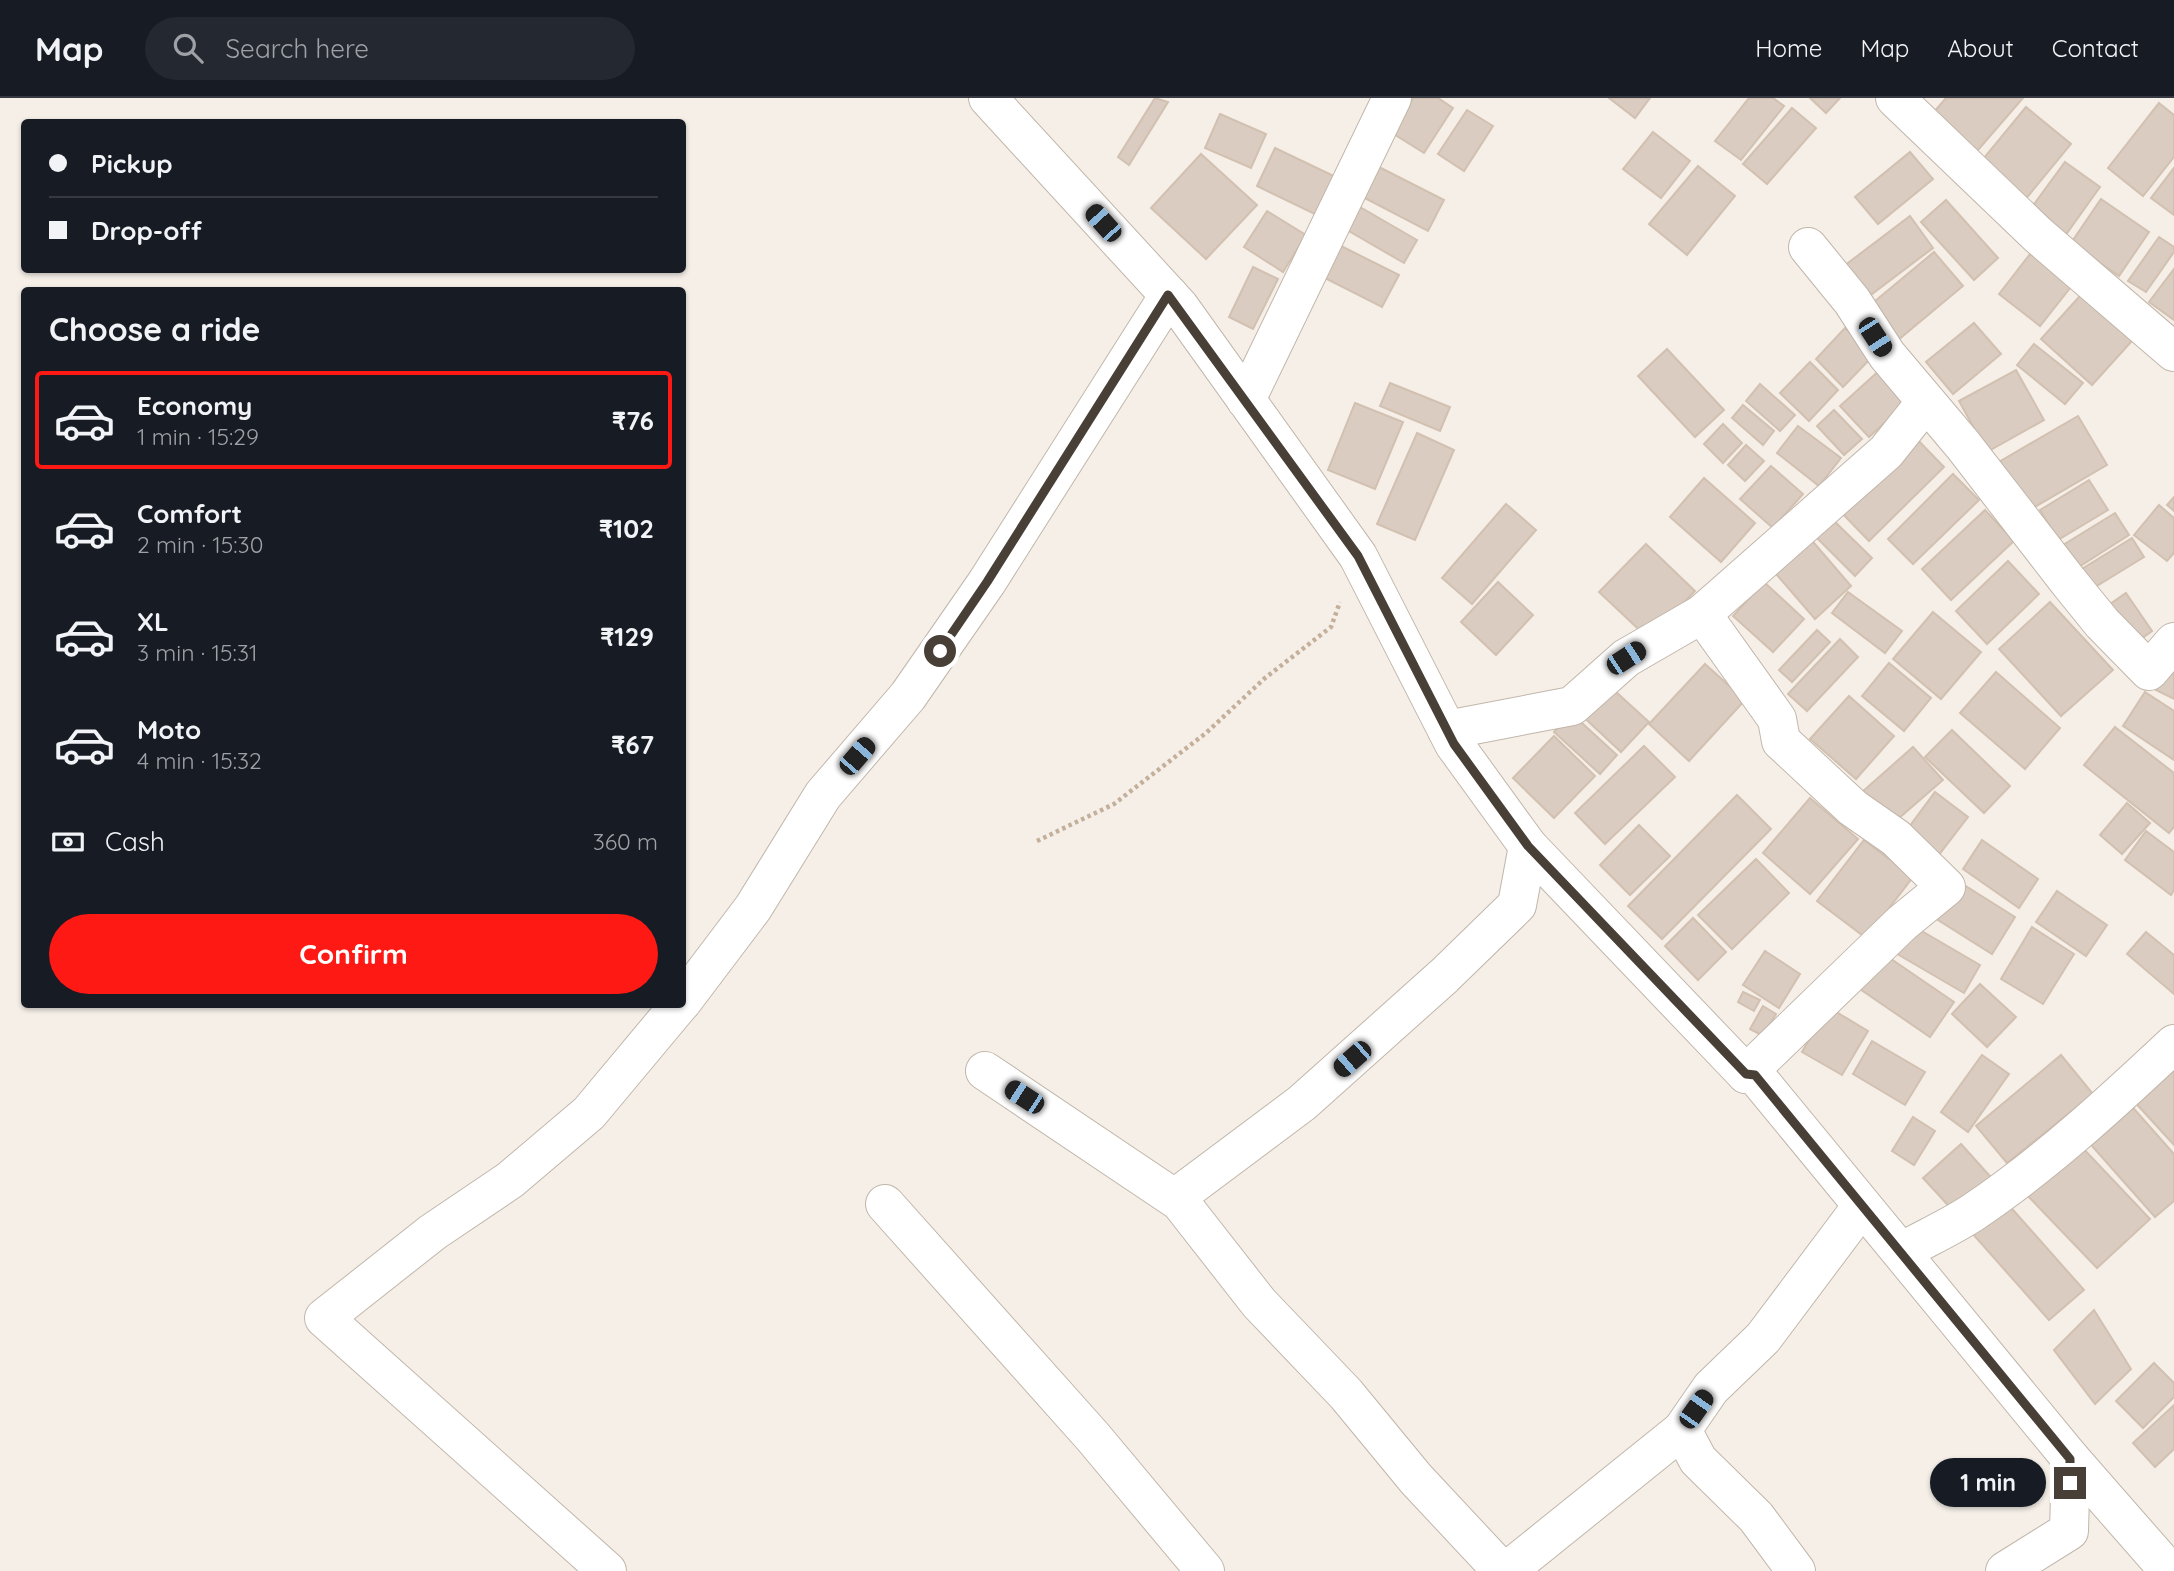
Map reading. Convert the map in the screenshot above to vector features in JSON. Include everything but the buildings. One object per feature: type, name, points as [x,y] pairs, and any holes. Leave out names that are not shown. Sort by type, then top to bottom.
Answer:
[{"type":"street","points":[[988,98],[1168,295],[1246,400],[1358,556],[1447,730],[1528,846],[1746,1074],[1755,1075],[2070,1459],[2169,1571]]},
{"type":"street","points":[[1246,400],[1392,98]]},
{"type":"street","points":[[1895,98],[2082,275],[2174,352]]},
{"type":"street","points":[[1808,247],[1852,301],[1887,355],[1963,445],[2102,623],[2149,671],[2174,642]]},
{"type":"street","points":[[686,996],[753,908],[823,795],[908,696],[971,605],[1168,295]]},
{"type":"street","points":[[1447,730],[1572,706],[1626,658],[1702,614],[1886,452],[1925,402]]},
{"type":"street","points":[[1702,614],[1777,719],[1781,741],[1853,808],[1896,838],[1946,887],[1902,923],[1746,1074]]},
{"type":"street","points":[[1175,1198],[1302,1103],[1444,976],[1517,905],[1528,846]]},
{"type":"street","points":[[607,1571],[324,1318],[433,1232],[510,1180],[589,1113],[677,1008]]},
{"type":"street","points":[[1900,1252],[1970,1214],[2035,1166],[2092,1121],[2174,1044]]},
{"type":"street","points":[[985,1072],[1175,1198],[1259,1303],[1346,1394],[1416,1479],[1502,1571]]},
{"type":"street","points":[[885,1204],[1093,1437],[1205,1571]]},
{"type":"street","points":[[1507,1571],[1682,1430],[1711,1388],[1763,1338],[1862,1206]]},
{"type":"street","points":[[1682,1430],[1698,1460],[1755,1517],[1796,1571]]},
{"type":"street","points":[[2005,1571],[2069,1531],[2070,1459]]},
{"type":"path","points":[[1037,841],[1114,804],[1206,733],[1265,678],[1331,627],[1358,556]]},
{"type":"route","points":[[940,651],[987,582],[1168,295],[1179,306],[1358,556],[1454,744],[1528,846],[1746,1074],[1755,1075],[2070,1459],[2070,1483]]}]
